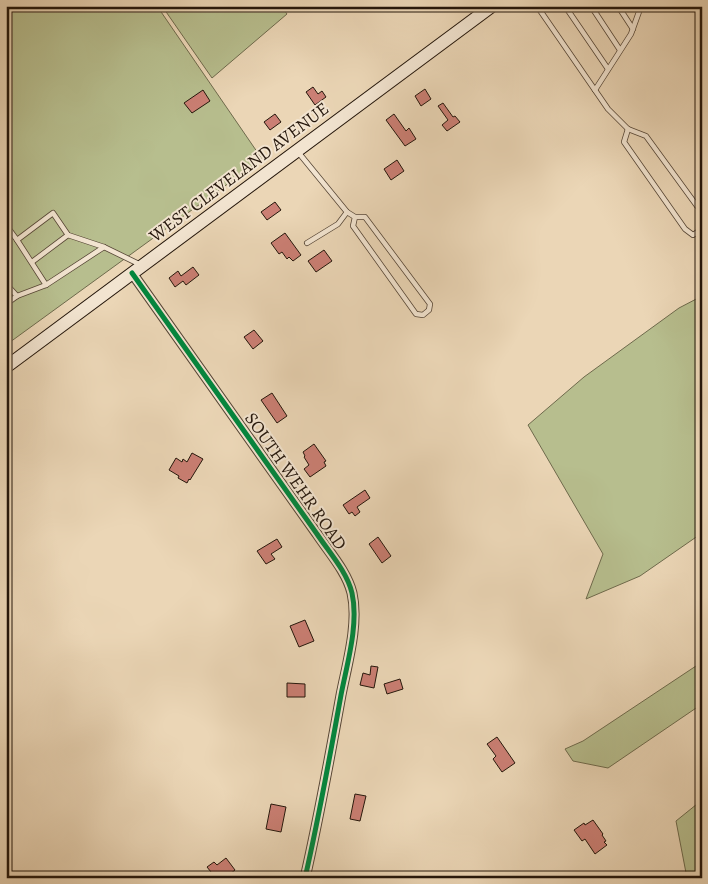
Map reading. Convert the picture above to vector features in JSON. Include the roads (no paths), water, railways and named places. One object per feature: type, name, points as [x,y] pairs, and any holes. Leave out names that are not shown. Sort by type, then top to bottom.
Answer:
[{"type":"main road","name":"WEST CLEVELAND AVENUE","points":[[6,367],[492,6]]},
{"type":"street","name":"SOUTH WEHR ROAD","points":[[137,269],[340,567],[352,591],[354,604],[352,635],[323,797],[305,878]]},
{"type":"lane","points":[[537,6],[608,109],[628,129],[646,136],[697,206],[702,207]]},
{"type":"lane","points":[[564,6],[608,68]]},
{"type":"lane","points":[[591,6],[620,50]]},
{"type":"lane","points":[[618,6],[633,29]]},
{"type":"lane","points":[[595,90],[633,29],[640,6]]},
{"type":"lane","points":[[628,129],[624,142],[685,229],[693,235],[698,234],[702,229]]},
{"type":"lane","points":[[297,151],[347,212],[355,217],[365,217],[430,304],[429,310],[422,315],[416,314],[353,226],[355,217]]},
{"type":"lane","points":[[307,243],[338,224],[347,212]]},
{"type":"lane","points":[[17,240],[53,213],[68,235],[104,247],[137,269]]},
{"type":"lane","points":[[6,225],[46,285]]},
{"type":"lane","points":[[698,234],[702,240]]},
{"type":"lane","points":[[32,262],[68,235]]},
{"type":"lane","points":[[6,304],[17,296],[46,285],[104,247]]},
{"type":"lane","points":[[6,284],[17,296]]}]
